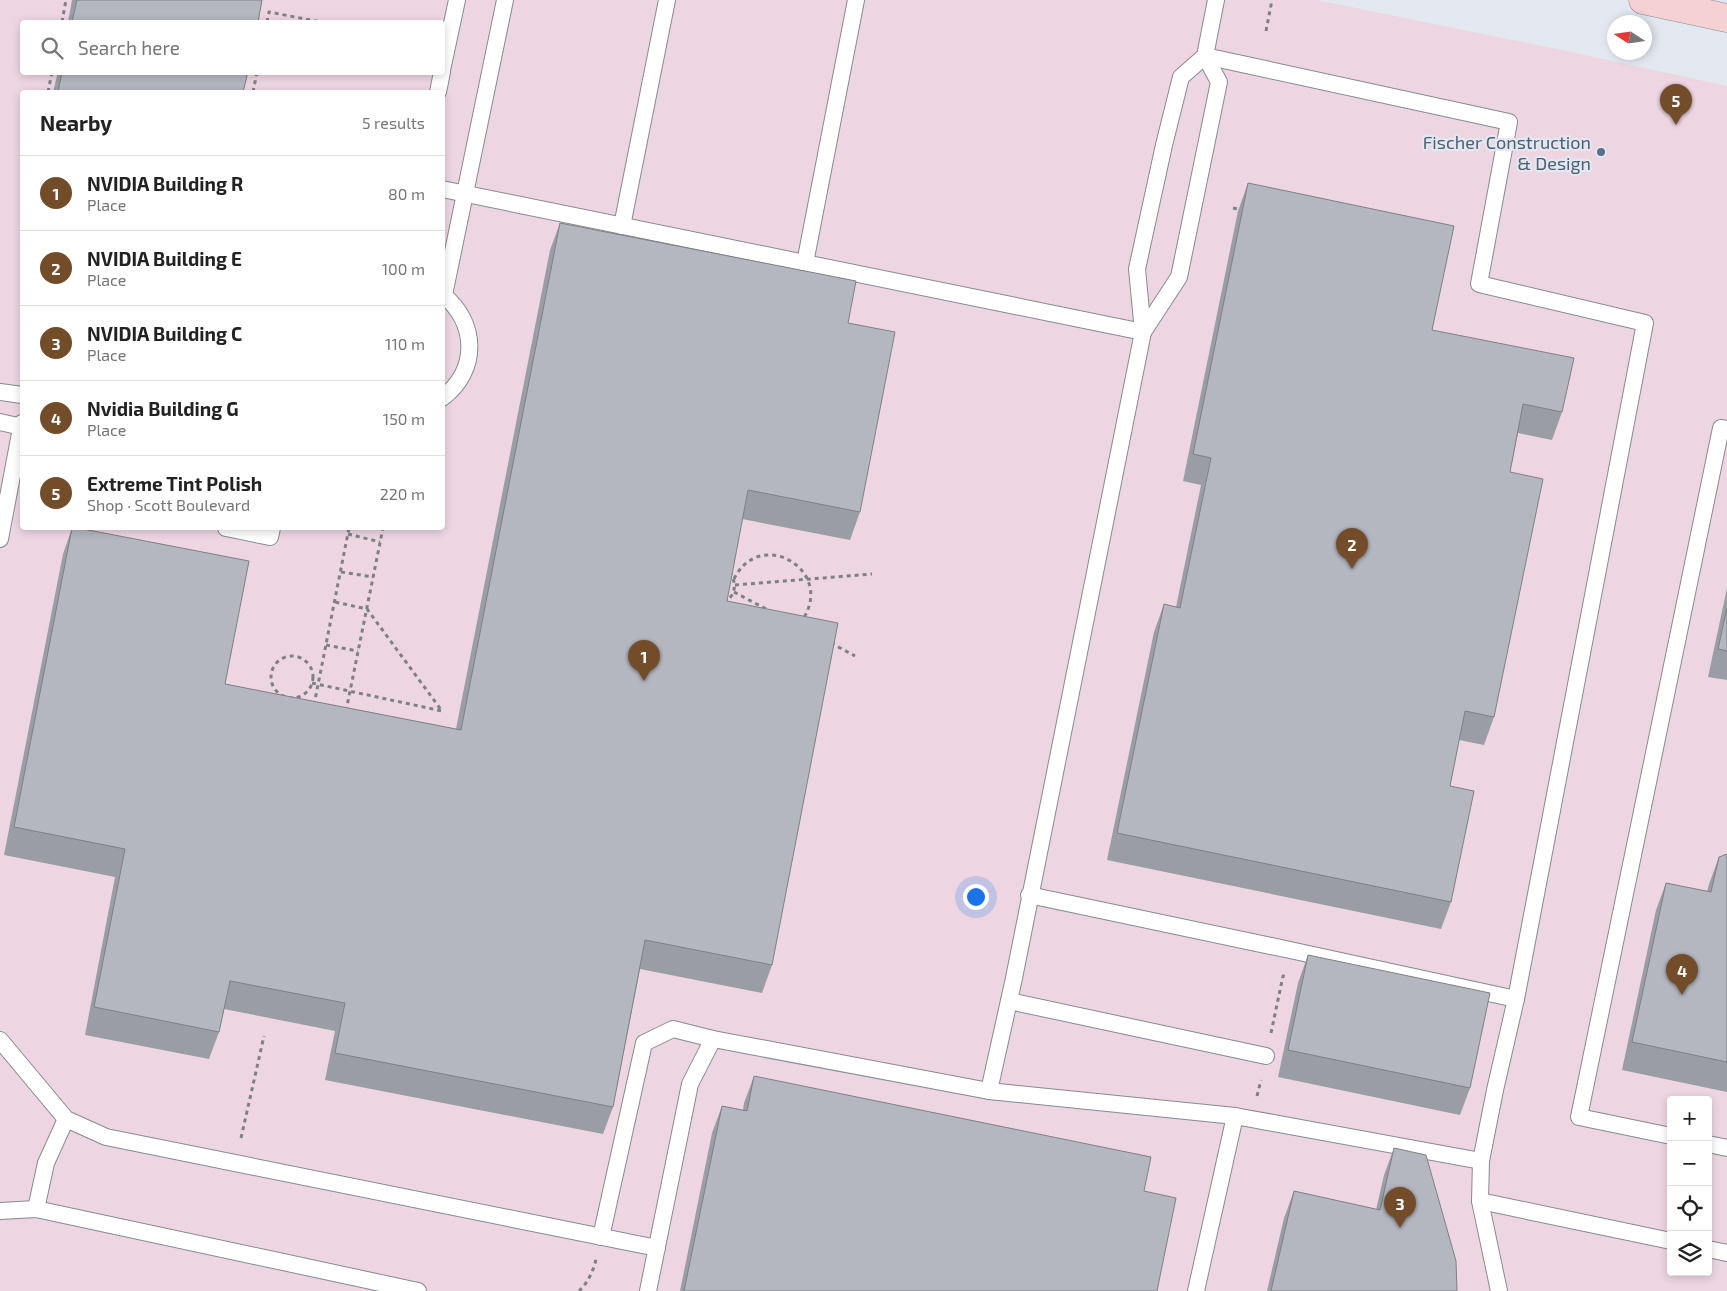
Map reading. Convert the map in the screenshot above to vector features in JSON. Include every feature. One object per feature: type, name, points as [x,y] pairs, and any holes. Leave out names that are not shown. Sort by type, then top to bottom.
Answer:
[{"type":"main road","points":[[1643,0],[1727,18]]},
{"type":"lane","points":[[445,57],[457,0]]},
{"type":"lane","points":[[445,285],[505,0]]},
{"type":"lane","points":[[622,226],[667,0]]},
{"type":"lane","points":[[805,264],[856,0]]},
{"type":"lane","points":[[989,1091],[1009,1000],[1143,332],[1137,269],[1181,77],[1205,56],[1216,0]]},
{"type":"lane","points":[[1143,332],[1179,277],[1219,82],[1205,56]]},
{"type":"lane","points":[[1205,56],[1509,122],[1479,284],[1645,323],[1516,999],[1495,1090],[1482,1161],[1480,1201],[1499,1291]]},
{"type":"lane","points":[[438,90],[441,75]]},
{"type":"lane","points":[[445,190],[1143,332]]},
{"type":"lane","points":[[445,296],[459,310],[468,330],[470,351],[465,372],[452,390],[445,396]]},
{"type":"lane","points":[[0,392],[20,395]]},
{"type":"lane","points":[[0,422],[20,425]]},
{"type":"lane","points":[[1667,1135],[1579,1116],[1721,428],[1727,429]]},
{"type":"lane","points":[[0,539],[17,484],[20,449]]},
{"type":"lane","points":[[236,530],[270,537],[272,530]]},
{"type":"lane","points":[[1029,895],[1516,999]]},
{"type":"lane","points":[[1009,1000],[1266,1056]]},
{"type":"lane","points":[[601,1237],[644,1043],[673,1029],[713,1039],[989,1091],[1234,1116],[1482,1161]]},
{"type":"lane","points":[[648,1291],[690,1084],[713,1039]]},
{"type":"lane","points":[[0,1040],[66,1119],[106,1137],[657,1248]]},
{"type":"lane","points":[[1196,1291],[1234,1116]]},
{"type":"lane","points":[[36,1210],[46,1163],[66,1119]]},
{"type":"lane","points":[[1712,1145],[1727,1148]]},
{"type":"lane","points":[[1480,1201],[1667,1240]]},
{"type":"lane","points":[[0,1211],[36,1210],[418,1291]]},
{"type":"lane","points":[[1712,1250],[1727,1253]]},
{"type":"path","points":[[62,20],[66,0]]},
{"type":"path","points":[[1266,31],[1272,0]]},
{"type":"path","points":[[268,20],[270,12],[311,20]]},
{"type":"path","points":[[48,90],[51,75]]},
{"type":"path","points":[[253,90],[256,75]]},
{"type":"path","points":[[1233,208],[1250,211]]},
{"type":"path","points":[[312,713],[349,530]]},
{"type":"path","points":[[344,719],[383,530]]},
{"type":"path","points":[[348,534],[380,542]]},
{"type":"path","points":[[734,579],[743,565],[755,557],[769,554],[782,556],[795,562],[804,573],[810,585],[811,599],[808,611],[801,622]]},
{"type":"path","points":[[721,604],[729,599],[734,592],[734,579],[728,570]]},
{"type":"path","points":[[341,572],[373,577]]},
{"type":"path","points":[[735,585],[872,574]]},
{"type":"path","points":[[734,592],[774,613]]},
{"type":"path","points":[[729,599],[732,607]]},
{"type":"path","points":[[312,682],[442,711],[367,609],[335,602]]},
{"type":"path","points":[[830,642],[855,656]]},
{"type":"path","points":[[326,645],[358,651]]},
{"type":"path","points":[[286,656],[293,656],[301,658],[311,668],[312,682],[310,689],[299,698],[286,698],[274,690],[270,677],[274,664],[286,656]]},
{"type":"path","points":[[1283,976],[1293,978]]},
{"type":"path","points":[[241,1138],[264,1036]]},
{"type":"path","points":[[579,1291],[594,1267],[601,1237]]},
{"type":"shaded area","points":[[0,0],[1317,0],[1727,86],[1727,1291],[0,1291]]},
{"type":"building","points":[[77,0],[262,0],[258,20],[72,20]]},
{"type":"building","points":[[61,75],[247,75],[244,90],[58,90]]},
{"type":"building","points":[[1248,183],[1454,226],[1432,330],[1574,358],[1562,412],[1523,404],[1510,472],[1543,479],[1494,717],[1465,711],[1450,786],[1474,791],[1451,902],[1117,833],[1164,604],[1180,608],[1211,458],[1193,454]]},
{"type":"building","points":[[560,223],[856,281],[848,323],[895,332],[860,512],[748,490],[727,601],[838,623],[772,965],[645,940],[613,1107],[335,1053],[345,1003],[230,981],[219,1032],[94,1007],[125,849],[14,827],[72,530],[88,530],[249,561],[225,684],[461,730]]},
{"type":"building","points":[[1727,608],[1727,651],[1718,649]]},
{"type":"building","points":[[1727,854],[1727,1062],[1632,1042],[1666,883],[1711,892],[1719,857]]},
{"type":"building","points":[[1308,955],[1490,993],[1470,1088],[1288,1050]]},
{"type":"building","points":[[754,1076],[1151,1157],[1144,1191],[1176,1198],[1157,1291],[684,1291],[722,1106],[747,1111]]},
{"type":"building","points":[[1394,1148],[1426,1155],[1456,1261],[1457,1291],[1271,1291],[1294,1191],[1380,1210]]},
{"type":"place","name":"Extreme Tint Polish","points":[[1676,125]]},
{"type":"place","name":"Fischer Construction & Design","points":[[1601,152]]},
{"type":"place","name":"NVIDIA Building E","points":[[1352,569]]},
{"type":"place","name":"NVIDIA Building R","points":[[644,681]]},
{"type":"place","name":"Nvidia Building G","points":[[1682,995]]},
{"type":"place","name":"NVIDIA Building C","points":[[1400,1228]]}]
